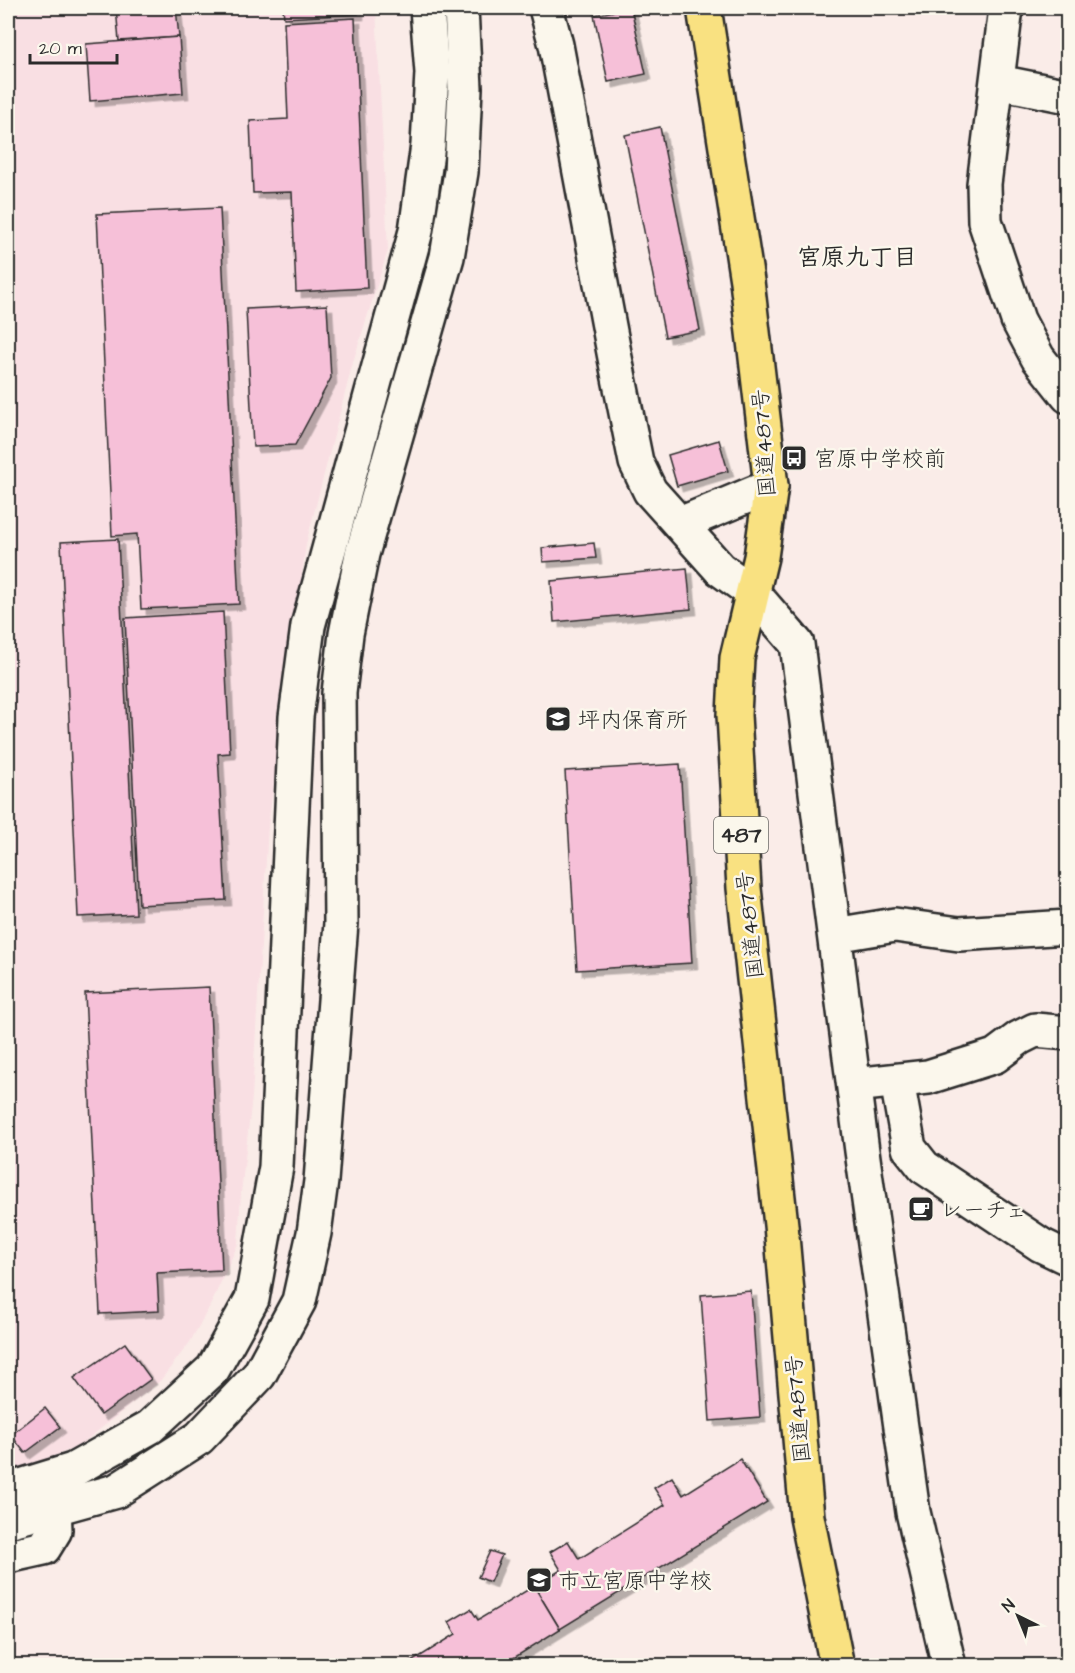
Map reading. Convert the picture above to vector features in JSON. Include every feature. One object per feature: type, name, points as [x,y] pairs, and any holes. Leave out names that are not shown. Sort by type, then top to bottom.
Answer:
[{"type":"highway","name":"国道487号","points":[[704,8],[747,280],[771,486],[761,557],[737,658],[734,715],[744,888],[781,1225],[807,1517],[837,1665]]},
{"type":"street","points":[[8,1490],[74,1470],[150,1427],[213,1369],[252,1299],[276,1167],[296,717],[308,626],[416,231],[428,145],[432,73],[427,8]]},
{"type":"street","points":[[8,1521],[116,1491],[199,1438],[259,1375],[299,1301],[314,1233],[321,1181],[341,923],[339,693],[346,634],[362,554],[447,257],[461,172],[465,88],[460,8]]},
{"type":"street","points":[[546,8],[556,45],[636,462],[650,490],[680,524],[720,569],[752,592],[797,644],[854,1085],[913,1512],[949,1665]]},
{"type":"street","points":[[1006,8],[984,184],[986,221],[1018,320],[1038,358],[1068,396]]},
{"type":"street","points":[[998,82],[1068,96]]},
{"type":"street","points":[[680,524],[771,486]]},
{"type":"street","points":[[835,935],[895,925],[959,934],[1068,927]]},
{"type":"street","points":[[854,1085],[928,1077],[995,1056],[1019,1038],[1035,1030],[1068,1033]]},
{"type":"street","points":[[897,1081],[909,1148],[924,1167],[1041,1245],[1068,1258]]},
{"type":"street","points":[[8,1556],[44,1548],[55,1530],[54,1508]]},
{"type":"shaded area","points":[[8,8],[376,8],[388,250],[353,362],[306,544],[268,826],[252,1097],[241,1193],[238,1244],[211,1304],[190,1342],[160,1381],[79,1446],[8,1475]]},
{"type":"building","points":[[116,8],[176,8],[179,37],[119,41]]},
{"type":"building","points":[[283,8],[358,8],[358,14],[284,18]]},
{"type":"building","points":[[631,8],[646,74],[608,82],[594,15]]},
{"type":"building","points":[[355,18],[367,288],[296,292],[292,192],[253,193],[250,121],[288,119],[284,22]]},
{"type":"building","points":[[179,37],[183,93],[90,101],[86,44]]},
{"type":"building","points":[[660,127],[700,330],[665,337],[625,135]]},
{"type":"building","points":[[220,208],[239,604],[141,609],[137,534],[112,536],[97,214]]},
{"type":"building","points":[[327,305],[331,378],[295,445],[253,447],[246,309]]},
{"type":"building","points":[[719,440],[728,471],[677,486],[668,455]]},
{"type":"building","points":[[118,539],[136,914],[78,917],[61,542]]},
{"type":"building","points":[[594,543],[596,558],[543,562],[542,548]]},
{"type":"building","points":[[687,568],[691,609],[554,622],[551,581]]},
{"type":"building","points":[[223,612],[230,753],[218,754],[226,900],[139,905],[125,618]]},
{"type":"building","points":[[680,764],[692,963],[577,970],[565,771]]},
{"type":"building","points":[[209,987],[222,1270],[157,1273],[159,1311],[100,1314],[85,993]]},
{"type":"building","points":[[751,1291],[760,1417],[710,1421],[701,1295]]},
{"type":"building","points":[[125,1343],[151,1379],[101,1415],[74,1378]]},
{"type":"building","points":[[45,1408],[60,1427],[25,1453],[11,1435]]},
{"type":"building","points":[[740,1459],[767,1502],[560,1629],[534,1586],[561,1570],[550,1552],[568,1541],[579,1559],[665,1505],[654,1488],[672,1477],[683,1495]]},
{"type":"building","points":[[490,1551],[502,1555],[490,1582],[478,1577]]},
{"type":"building","points":[[534,1586],[560,1629],[501,1666],[413,1666],[411,1662],[456,1634],[449,1622],[471,1609],[478,1620]]},
{"type":"place","name":"宮原中学校前","points":[[794,458]]},
{"type":"place","name":"坪内保育所","points":[[558,719]]},
{"type":"place","name":"レーチェ","points":[[921,1209]]},
{"type":"place","name":"市立宮原中学校","points":[[539,1580]]},
{"type":"district","name":"宮原九丁目","points":[[857,257]]}]
